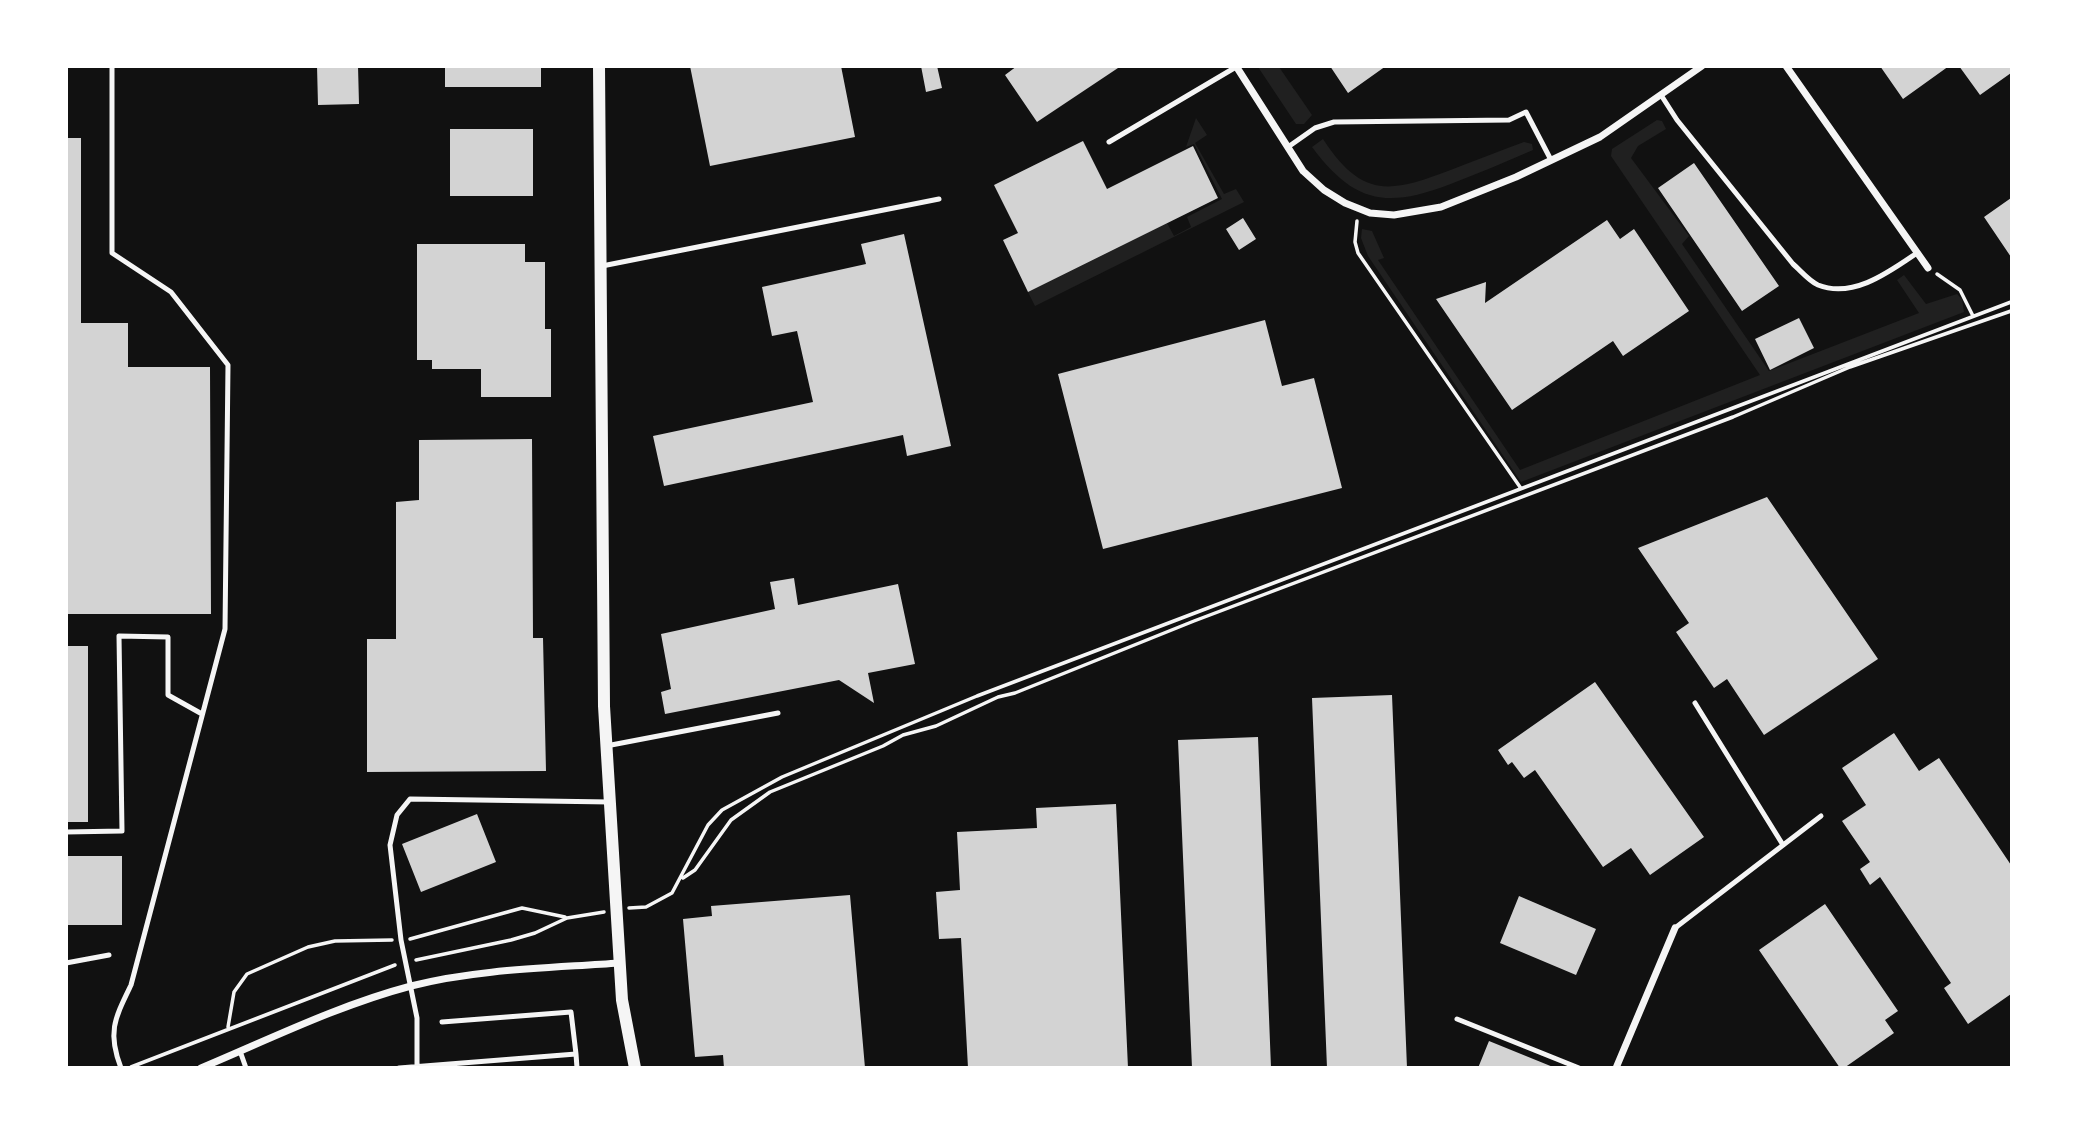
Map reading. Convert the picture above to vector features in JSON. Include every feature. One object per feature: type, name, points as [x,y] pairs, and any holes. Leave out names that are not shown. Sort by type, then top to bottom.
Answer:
[{"type":"street","points":[[599,66],[606,746],[622,1000],[635,1068]]},
{"type":"street","points":[[1236,67],[1303,171],[1324,190],[1359,208],[1394,215],[1441,207],[1600,137],[1702,66]]},
{"type":"street","points":[[1789,68],[1928,268]]},
{"type":"street","points":[[1616,1068],[1675,928]]},
{"type":"street","points":[[201,1068],[412,986],[503,972],[619,963]]},
{"type":"lane","points":[[112,66],[112,253],[171,292],[228,365],[225,629],[131,985],[116,1016],[112,1044],[121,1068]]},
{"type":"lane","points":[[1109,142],[1236,67]]},
{"type":"lane","points":[[1661,95],[1676,120],[1793,264],[1815,284],[1832,289],[1855,288],[1891,271],[1917,253]]},
{"type":"lane","points":[[1288,147],[1315,128],[1334,122],[1509,120],[1526,112],[1551,160]]},
{"type":"lane","points":[[600,266],[939,199]]},
{"type":"lane","points":[[66,832],[122,831],[119,636],[168,637],[168,695],[202,713]]},
{"type":"lane","points":[[1695,703],[1783,845]]},
{"type":"lane","points":[[606,746],[778,713]]},
{"type":"lane","points":[[417,1066],[418,1037],[412,986],[401,940],[390,845],[397,815],[410,799],[610,802]]},
{"type":"lane","points":[[1675,928],[1821,816]]},
{"type":"lane","points":[[66,962],[109,955]]},
{"type":"lane","points":[[442,1022],[571,1012],[577,1068]]},
{"type":"lane","points":[[1457,1019],[1579,1068]]},
{"type":"lane","points":[[240,1051],[246,1068]]},
{"type":"lane","points":[[399,1068],[576,1054]]},
{"type":"path","points":[[1359,208],[1355,232],[1358,253],[1520,487]]},
{"type":"path","points":[[1928,268],[1960,290],[1973,316]]},
{"type":"path","points":[[129,1068],[356,978],[405,962],[523,937],[567,918],[646,907],[660,902],[672,893],[696,846],[722,810],[782,777],[977,696],[2011,302]]},
{"type":"path","points":[[681,879],[695,870],[731,820],[770,792],[803,776],[883,746],[917,729],[936,726],[998,697],[1015,693],[1160,637],[1194,621],[1734,418],[1850,367],[2011,311]]},
{"type":"path","points":[[228,1028],[234,992],[247,974],[308,947],[335,941],[401,940],[522,908],[567,918]]},
{"type":"shaded area","points":[[1258,67],[1279,67],[1312,115],[1304,124],[1296,124]]},
{"type":"shaded area","points":[[1196,118],[1207,135],[1195,143],[1224,194],[1236,189],[1244,202],[1035,306],[1028,292],[1167,223],[1174,236],[1191,227],[1187,217],[1222,199],[1194,144],[1186,147]]},
{"type":"shaded area","points":[[1657,120],[1662,121],[1666,129],[1638,146],[1631,158],[1689,236],[1682,244],[1769,371],[1919,313],[1897,280],[1904,275],[1926,304],[1957,294],[1962,299],[1964,312],[1521,482],[1368,256],[1361,238],[1362,229],[1372,231],[1384,258],[1378,260],[1520,470],[1760,375],[1611,156],[1612,149]]},
{"type":"shaded area","points":[[1323,139],[1350,172],[1363,181],[1392,186],[1427,179],[1524,142],[1532,144],[1533,150],[1426,193],[1388,198],[1356,190],[1342,180],[1312,147]]},
{"type":"building","points":[[317,66],[358,66],[359,104],[318,105]]},
{"type":"building","points":[[445,66],[541,66],[541,87],[445,87]]},
{"type":"building","points":[[690,66],[841,66],[855,137],[710,166]]},
{"type":"building","points":[[921,66],[937,66],[942,88],[926,92]]},
{"type":"building","points":[[1017,66],[1121,66],[1037,122],[1005,75]]},
{"type":"building","points":[[1330,66],[1386,66],[1348,93]]},
{"type":"building","points":[[1880,66],[1949,66],[1903,99]]},
{"type":"building","points":[[1959,66],[2011,66],[2011,73],[1980,95]]},
{"type":"building","points":[[450,129],[533,129],[533,196],[450,196]]},
{"type":"building","points":[[66,138],[81,138],[81,323],[128,323],[128,367],[210,367],[211,614],[66,614]]},
{"type":"building","points":[[1083,141],[1107,189],[1193,146],[1218,198],[1028,292],[1003,240],[1018,233],[994,185]]},
{"type":"building","points":[[1694,163],[1779,286],[1742,311],[1658,188]]},
{"type":"building","points":[[2011,198],[2011,257],[1984,217]]},
{"type":"building","points":[[1243,218],[1256,239],[1239,250],[1226,229]]},
{"type":"building","points":[[1607,220],[1620,239],[1634,229],[1689,311],[1623,356],[1613,341],[1512,410],[1436,299],[1486,282],[1485,303]]},
{"type":"building","points":[[904,234],[951,446],[907,456],[903,435],[664,486],[653,436],[813,402],[797,331],[772,336],[762,287],[866,264],[861,244]]},
{"type":"building","points":[[417,244],[525,244],[525,262],[545,262],[545,329],[551,329],[551,397],[481,397],[481,369],[432,369],[432,360],[417,360]]},
{"type":"building","points":[[1799,318],[1814,348],[1770,370],[1755,339]]},
{"type":"building","points":[[1265,320],[1282,386],[1314,378],[1342,488],[1103,549],[1058,374]]},
{"type":"building","points":[[532,439],[533,638],[543,638],[546,771],[367,772],[367,639],[396,639],[396,502],[419,500],[419,440]]},
{"type":"building","points":[[1767,497],[1878,659],[1764,735],[1727,679],[1714,688],[1676,632],[1689,623],[1638,548]]},
{"type":"building","points":[[794,578],[798,605],[898,584],[915,664],[868,673],[874,703],[839,680],[665,714],[661,692],[671,689],[661,634],[775,609],[770,582]]},
{"type":"building","points":[[66,646],[88,646],[88,822],[66,822]]},
{"type":"building","points":[[1595,682],[1704,837],[1650,875],[1631,848],[1603,867],[1535,770],[1524,778],[1512,762],[1508,765],[1498,750]]},
{"type":"building","points":[[1392,695],[1407,1068],[1327,1068],[1312,698]]},
{"type":"building","points":[[1894,733],[1919,771],[1939,758],[2011,865],[2011,994],[1968,1024],[1944,988],[1951,983],[1880,877],[1870,885],[1860,869],[1870,862],[1842,821],[1866,805],[1842,768]]},
{"type":"building","points":[[1258,737],[1271,1068],[1192,1068],[1178,740]]},
{"type":"building","points":[[1116,804],[1128,1068],[968,1068],[961,938],[939,939],[936,892],[960,890],[957,832],[1037,828],[1036,808]]},
{"type":"building","points":[[477,814],[496,862],[421,892],[402,844]]},
{"type":"building","points":[[66,856],[122,856],[122,925],[68,925]]},
{"type":"building","points":[[850,895],[865,1068],[724,1068],[723,1055],[695,1057],[683,919],[712,916],[711,906]]},
{"type":"building","points":[[1519,896],[1596,929],[1576,975],[1500,943]]},
{"type":"building","points":[[1825,904],[1898,1011],[1885,1020],[1894,1033],[1844,1068],[1840,1068],[1759,950]]},
{"type":"building","points":[[1489,1041],[1553,1067],[1553,1068],[1478,1068]]}]
